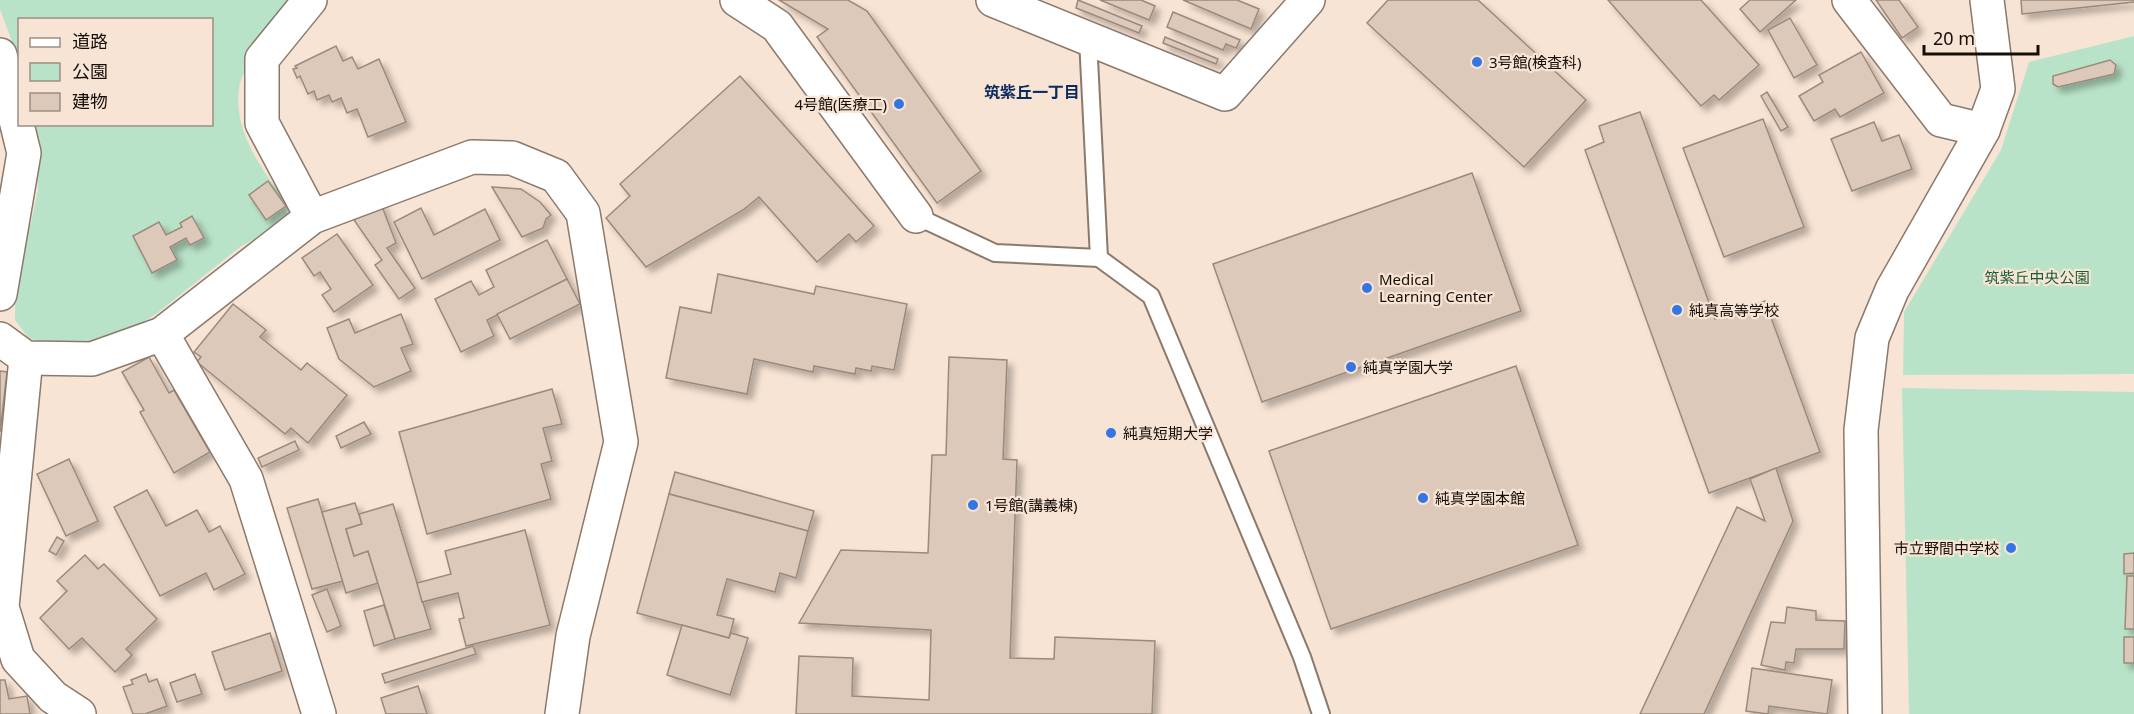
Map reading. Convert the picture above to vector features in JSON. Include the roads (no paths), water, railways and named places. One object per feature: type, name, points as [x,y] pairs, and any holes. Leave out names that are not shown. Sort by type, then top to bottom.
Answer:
[{"type":"street","points":[[310,0],[262,59],[262,123],[312,217]]},
{"type":"street","points":[[737,0],[777,26],[916,216]]},
{"type":"street","points":[[993,0],[1225,94],[1308,0]]},
{"type":"street","points":[[1849,0],[1941,120],[1983,130]]},
{"type":"street","points":[[1865,714],[1861,430],[1872,338],[1892,290],[1983,130],[1998,89],[1987,0]]},
{"type":"street","points":[[0,56],[24,153],[0,294]]},
{"type":"street","points":[[0,339],[26,358],[92,359],[162,334],[312,217],[472,157],[512,158],[556,176],[583,213],[621,442],[573,636],[562,714]]},
{"type":"street","points":[[162,334],[246,479],[319,714]]},
{"type":"street","points":[[26,358],[1,608],[18,659],[53,697],[79,714]]},
{"type":"lane","points":[[1088,39],[1099,258]]},
{"type":"lane","points":[[916,216],[995,253],[1099,258],[1151,296],[1302,657],[1321,714]]},
{"type":"place","name":"3号館(検査科)","points":[[1477,62]]},
{"type":"place","name":"4号館(医療工)","points":[[899,104]]},
{"type":"place","name":"Medical Learning Center","points":[[1367,288]]},
{"type":"place","name":"純真高等学校","points":[[1677,310]]},
{"type":"place","name":"純真学園大学","points":[[1351,367]]},
{"type":"place","name":"純真短期大学","points":[[1111,433]]},
{"type":"place","name":"純真学園本館","points":[[1423,498]]},
{"type":"place","name":"1号館(講義棟)","points":[[973,505]]},
{"type":"place","name":"市立野間中学校","points":[[2011,548]]},
{"type":"district","name":"筑紫丘一丁目","points":[[1032,92]]},
{"type":"park label","name":"筑紫丘中央公園","points":[[2037,277]]}]
